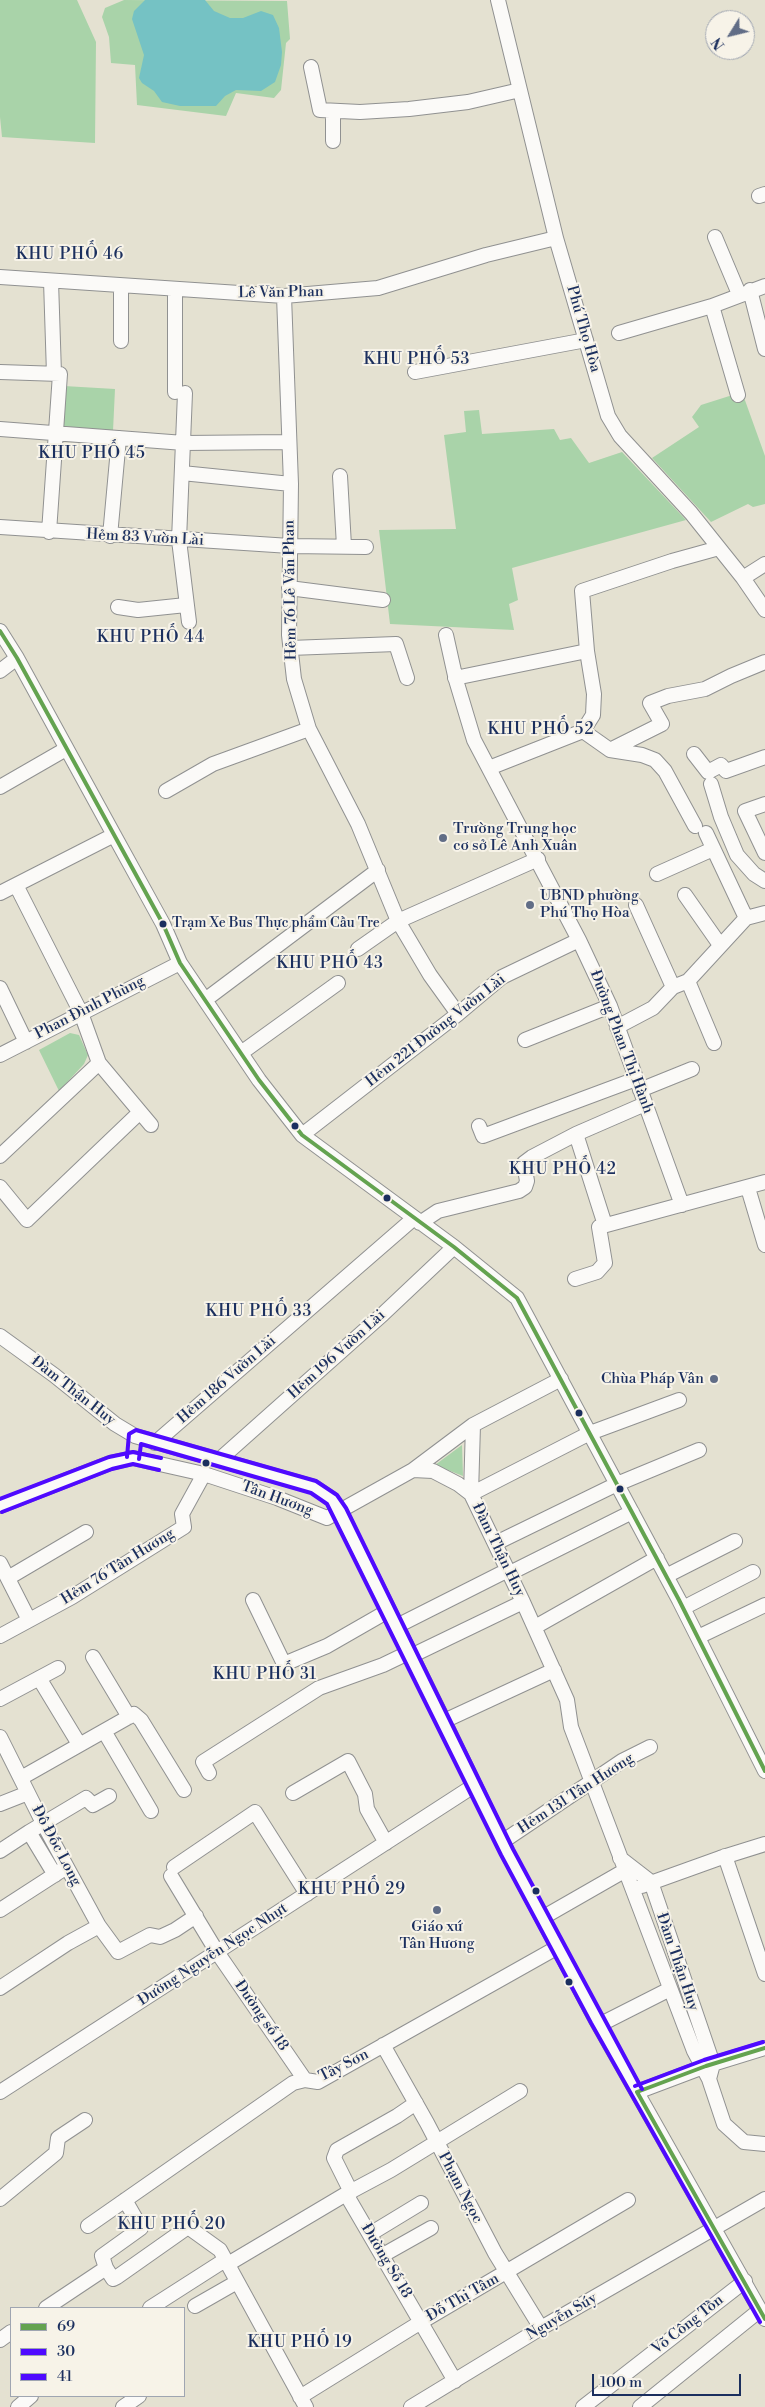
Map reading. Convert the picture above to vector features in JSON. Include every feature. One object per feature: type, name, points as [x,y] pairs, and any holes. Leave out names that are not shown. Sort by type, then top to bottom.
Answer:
[{"type":"street","name":"Phú Thọ Hòa","points":[[498,0],[556,238],[608,416],[617,432],[682,503],[719,548],[765,610]]},
{"type":"street","points":[[311,67],[320,110],[360,112],[439,106],[520,90]]},
{"type":"street","points":[[333,111],[333,141]]},
{"type":"street","points":[[715,237],[744,292],[765,349]]},
{"type":"street","name":"Lê Văn Phan","points":[[0,277],[121,287],[284,296],[378,288],[486,256],[556,238]]},
{"type":"street","points":[[49,532],[56,433],[52,281]]},
{"type":"street","points":[[619,333],[712,306],[744,292],[765,286]]},
{"type":"street","points":[[121,287],[121,341]]},
{"type":"street","points":[[175,290],[184,444],[179,540],[189,622]]},
{"type":"street","name":"Hẻm 76 Lê Văn Phan","points":[[284,296],[291,484],[290,648],[294,679],[309,729],[358,824],[398,921],[430,975],[458,1014]]},
{"type":"street","points":[[712,306],[738,395]]},
{"type":"street","points":[[415,372],[586,340]]},
{"type":"street","points":[[0,372],[56,378]]},
{"type":"street","points":[[0,428],[184,444],[289,442]]},
{"type":"street","points":[[110,536],[119,438]]},
{"type":"street","points":[[182,473],[291,484]]},
{"type":"street","points":[[340,476],[344,546]]},
{"type":"street","name":"Hẻm 83 Vườn Lài","points":[[0,528],[290,546],[366,546]]},
{"type":"street","points":[[489,768],[583,731],[593,715],[594,694],[587,650],[582,591],[672,560],[719,548]]},
{"type":"street","points":[[743,578],[765,564]]},
{"type":"street","points":[[289,588],[383,600]]},
{"type":"street","points":[[118,608],[138,610],[186,605]]},
{"type":"street","points":[[0,631],[17,658],[163,924],[180,963],[241,1053],[302,1136],[358,1175],[416,1221],[454,1247],[517,1298],[657,1558],[765,1771]]},
{"type":"street","name":"Đường Phan Thị Hành","points":[[446,635],[455,678],[474,740],[580,940],[610,1006],[682,1205]]},
{"type":"street","points":[[290,648],[396,644],[407,678]]},
{"type":"street","points":[[455,678],[587,650]]},
{"type":"street","points":[[0,671],[17,658]]},
{"type":"street","points":[[610,750],[662,724],[650,704],[668,696],[705,690],[731,676],[765,662]]},
{"type":"street","points":[[166,791],[214,764],[309,729]]},
{"type":"street","points":[[583,731],[610,750],[642,755],[655,760],[665,770],[713,849],[746,918]]},
{"type":"street","points":[[0,787],[66,749]]},
{"type":"street","points":[[694,754],[708,772],[721,765],[726,771],[765,757]]},
{"type":"street","points":[[711,784],[721,817],[737,855],[754,874],[765,881]]},
{"type":"street","points":[[765,804],[745,811],[765,853]]},
{"type":"street","points":[[0,893],[114,834]]},
{"type":"street","points":[[657,874],[713,849]]},
{"type":"street","points":[[358,950],[398,921],[538,859]]},
{"type":"street","points":[[205,1000],[378,870]]},
{"type":"street","points":[[16,885],[81,1013],[99,1063],[151,1125]]},
{"type":"street","points":[[685,895],[720,945]]},
{"type":"street","points":[[636,905],[673,986]]},
{"type":"street","points":[[617,1027],[653,1008],[673,986],[688,982],[746,918],[765,913]]},
{"type":"street","name":"Hẻm 221 Đường Vườn Lài","points":[[302,1136],[458,1014],[502,977],[580,940]]},
{"type":"street","name":"Phan Đình Phùng","points":[[0,1055],[180,963]]},
{"type":"street","points":[[688,982],[714,1043]]},
{"type":"street","points":[[241,1053],[338,983]]},
{"type":"street","points":[[0,988],[26,1042]]},
{"type":"street","points":[[525,1040],[610,1006]]},
{"type":"street","points":[[0,1156],[99,1063]]},
{"type":"street","points":[[479,1126],[483,1136],[638,1084],[692,1069]]},
{"type":"street","points":[[605,1225],[576,1134],[645,1104]]},
{"type":"street","points":[[0,1187],[27,1220],[140,1113]]},
{"type":"street","name":"Hẻm 186 Vườn Lài","points":[[155,1443],[416,1221],[438,1211],[519,1191],[525,1187],[527,1182],[524,1163],[576,1134]]},
{"type":"street","points":[[575,1278],[597,1272],[605,1263],[599,1227],[757,1185],[765,1245]]},
{"type":"street","name":"Hẻm 196 Vườn Lài","points":[[219,1460],[383,1314],[454,1247]]},
{"type":"street","name":"Đàm Thận Huy","points":[[0,1336],[54,1375],[115,1424],[136,1436],[314,1487],[332,1499],[340,1511]]},
{"type":"street","points":[[561,1379],[473,1425],[413,1470],[340,1511],[388,1612],[397,1626],[476,1785],[502,1842],[542,1918],[599,2024],[763,2314],[640,2407]]},
{"type":"street","points":[[473,1425],[471,1494],[590,1433],[679,1400]]},
{"type":"street","points":[[133,1458],[136,1436]]},
{"type":"street","points":[[496,1543],[617,1484],[699,1450]]},
{"type":"street","name":"Tân Hương","points":[[0,1506],[110,1463],[133,1458],[204,1474],[277,1498],[327,1518],[340,1511]]},
{"type":"street","name":"Đàm Thận Huy","points":[[413,1470],[432,1471],[458,1484],[471,1494],[496,1543],[567,1700],[571,1727],[625,1865],[632,1889],[670,1989],[708,2070]]},
{"type":"street","name":"Hẻm 76 Tân Hương","points":[[0,1636],[72,1597],[184,1527],[182,1514],[204,1474]]},
{"type":"street","points":[[397,1626],[632,1512]]},
{"type":"street","points":[[8,1578],[86,1532]]},
{"type":"street","points":[[666,1576],[735,1541]]},
{"type":"street","points":[[535,1627],[657,1558]]},
{"type":"street","points":[[0,1563],[29,1620]]},
{"type":"street","points":[[683,1608],[753,1572]]},
{"type":"street","points":[[253,1600],[284,1664],[327,1646],[388,1612]]},
{"type":"street","points":[[209,1773],[203,1762],[319,1688],[410,1654],[524,1602]]},
{"type":"street","points":[[698,1637],[765,1604]]},
{"type":"street","points":[[93,1657],[129,1717]]},
{"type":"street","points":[[0,1699],[58,1668]]},
{"type":"street","points":[[444,1720],[554,1670]]},
{"type":"street","points":[[39,1678],[79,1744]]},
{"type":"street","points":[[21,1778],[134,1714],[140,1720],[184,1790]]},
{"type":"street","points":[[104,1731],[151,1811]]},
{"type":"street","name":"Đô Đốc Long","points":[[0,1737],[44,1825],[99,1926],[118,1952],[150,1936],[160,1937],[175,1930],[196,1916]]},
{"type":"street","name":"Hẻm 131 Tân Hương","points":[[502,1842],[622,1761],[650,1747]]},
{"type":"street","points":[[293,1793],[348,1761],[364,1794],[367,1809],[386,1843]]},
{"type":"street","name":"Đường Nguyễn Ngọc Nhựt","points":[[0,2092],[476,1785]]},
{"type":"street","points":[[0,1804],[28,1793]]},
{"type":"street","points":[[0,1851],[86,1798],[93,1806],[109,1796]]},
{"type":"street","name":"Đường số 18","points":[[305,2080],[217,1952],[172,1871],[255,1812],[307,1894]]},
{"type":"street","points":[[29,1832],[55,1875]]},
{"type":"street","points":[[632,1889],[765,1844]]},
{"type":"street","points":[[726,1856],[765,1974]]},
{"type":"street","points":[[542,1918],[625,1865],[651,1882]]},
{"type":"street","points":[[0,1910],[68,1867]]},
{"type":"street","name":"Đàm Thận Huy","points":[[651,1882],[724,2124],[744,2142],[765,2144]]},
{"type":"street","points":[[0,1988],[68,1943],[99,1926]]},
{"type":"street","name":"Tây Sơn","points":[[88,2226],[293,2082],[305,2080],[318,2082],[558,1947]]},
{"type":"street","points":[[599,2024],[670,1989]]},
{"type":"street","name":"Phạm Ngọc","points":[[383,2045],[416,2103],[495,2253],[541,2328]]},
{"type":"street","points":[[637,2092],[708,2070],[765,2048]]},
{"type":"street","points":[[152,2307],[226,2262],[391,2170],[520,2091]]},
{"type":"street","name":"Đường Số 18","points":[[416,2103],[337,2150],[334,2158],[348,2193],[370,2234],[455,2381]]},
{"type":"street","points":[[0,2198],[56,2153],[58,2138],[85,2120]]},
{"type":"street","name":"Nguyễn Súy","points":[[411,2407],[541,2328],[765,2199]]},
{"type":"street","points":[[47,2307],[104,2262],[141,2228],[125,2200]]},
{"type":"street","name":"Đỗ Thị Tâm","points":[[303,2402],[421,2322],[508,2273],[628,2200]]},
{"type":"street","points":[[370,2234],[421,2204]]},
{"type":"street","points":[[104,2262],[111,2277],[117,2277],[188,2228],[220,2250],[303,2402]]},
{"type":"street","points":[[383,2255],[431,2228]]},
{"type":"street","name":"Võ Công Tồn","points":[[588,2405],[744,2281]]},
{"type":"street","points":[[195,2306],[237,2282]]},
{"type":"street","points":[[18,2407],[30,2397]]},
{"type":"street","points":[[124,2407],[138,2397]]},
{"type":"green space","points":[[0,0],[77,0],[96,42],[95,143],[2,137],[0,117]]},
{"type":"green space","points":[[124,0],[287,1],[290,39],[286,43],[281,90],[274,98],[236,93],[226,116],[137,105],[135,65],[111,63],[109,37],[102,17],[105,8]]},
{"type":"green space","points":[[64,386],[115,389],[113,431],[62,428]]},
{"type":"green space","points":[[742,392],[765,456],[765,504],[753,507],[748,504],[711,522],[652,458],[699,427],[692,417],[701,405]]},
{"type":"green space","points":[[479,410],[482,434],[554,429],[560,440],[571,438],[589,463],[622,452],[686,520],[512,568],[518,600],[509,604],[514,630],[390,624],[379,530],[456,529],[444,435],[466,432],[464,411]]},
{"type":"green space","points":[[70,1033],[79,1035],[88,1055],[84,1064],[59,1091],[39,1050]]},
{"type":"green space","points":[[462,1445],[463,1476],[435,1465]]},
{"type":"water","points":[[145,0],[205,0],[214,11],[230,18],[243,18],[261,11],[273,15],[279,28],[282,52],[281,65],[275,82],[261,91],[236,90],[225,96],[216,106],[180,106],[162,102],[154,91],[142,83],[139,78],[144,55],[132,19],[134,11]]},
{"type":"transit line","name":"69","points":[[0,631],[17,658],[163,924],[180,963],[259,1080],[302,1135],[454,1247],[517,1298],[679,1600],[765,1771]]},
{"type":"transit line","name":"41","points":[[127,1457],[129,1434],[136,1430],[316,1481],[337,1495],[346,1508],[513,1849],[642,2089]]},
{"type":"transit line","name":"30","points":[[139,1459],[141,1444],[311,1493],[327,1504],[501,1855],[591,2023],[760,2322]]},
{"type":"transit line","name":"41","points":[[0,1499],[109,1457],[133,1452],[161,1458]]},
{"type":"transit line","name":"30","points":[[2,1512],[112,1469],[133,1464],[159,1470]]},
{"type":"transit line","name":"41","points":[[635,2086],[704,2060],[763,2042]]},
{"type":"transit line","name":"69","points":[[637,2092],[706,2066],[765,2048]]},
{"type":"transit line","name":"69","points":[[637,2092],[765,2319]]},
{"type":"place","name":"Trường Trung học cơ sở Lê Anh Xuân","points":[[443,838]]},
{"type":"place","name":"UBND phường Phú Thọ Hòa","points":[[530,905]]},
{"type":"place","name":"Trạm Xe Bus Thực phẩm Cầu Tre","points":[[163,924]]},
{"type":"place","name":"Chùa Pháp Vân","points":[[714,1379]]},
{"type":"place","name":"Giáo xứ Tân Hương","points":[[437,1910]]},
{"type":"district","name":"KHU PHỐ 46","points":[[70,255]]},
{"type":"district","name":"KHU PHỐ 53","points":[[417,360]]},
{"type":"district","name":"KHU PHỐ 45","points":[[92,454]]},
{"type":"district","name":"KHU PHỐ 44","points":[[151,638]]},
{"type":"district","name":"KHU PHỐ 52","points":[[541,730]]},
{"type":"district","name":"KHU PHỐ 43","points":[[330,964]]},
{"type":"district","name":"KHU PHỐ 42","points":[[563,1170]]},
{"type":"district","name":"KHU PHỐ 33","points":[[259,1312]]},
{"type":"district","name":"KHU PHỐ 31","points":[[265,1675]]},
{"type":"district","name":"KHU PHỐ 29","points":[[352,1890]]},
{"type":"district","name":"KHU PHỐ 20","points":[[172,2225]]},
{"type":"district","name":"KHU PHỐ 19","points":[[300,2343]]}]
